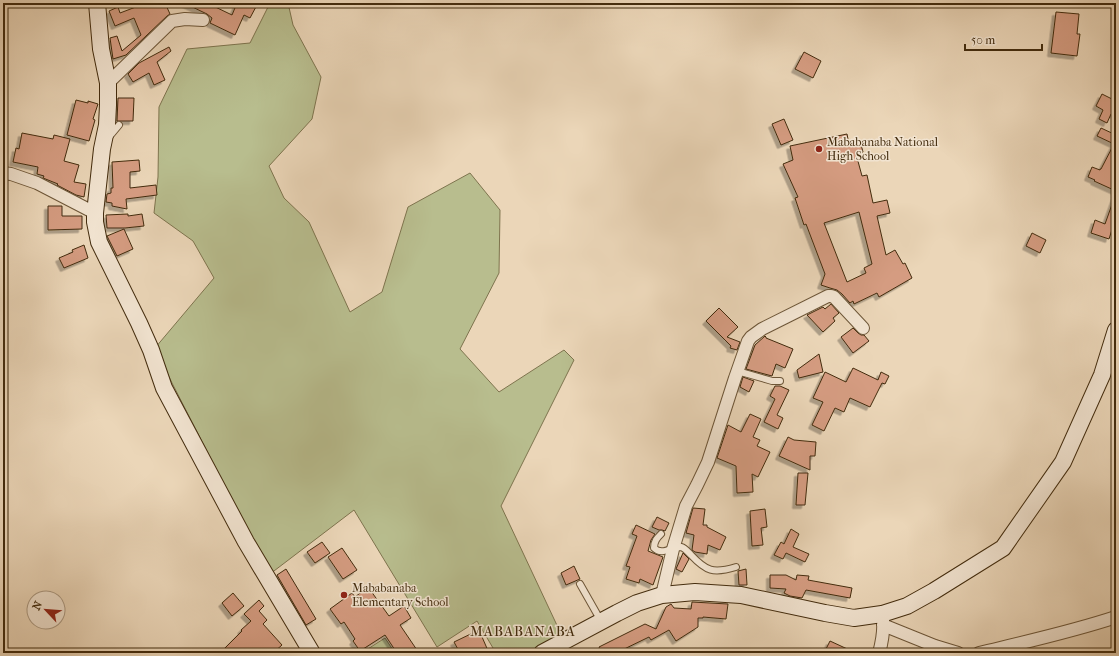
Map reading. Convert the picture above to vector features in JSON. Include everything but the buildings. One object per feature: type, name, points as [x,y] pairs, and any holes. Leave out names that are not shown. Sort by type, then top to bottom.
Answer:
[{"type":"main road","points":[[97,3],[101,49],[108,83],[107,125],[102,149],[95,213],[95,222],[99,242],[139,323],[151,350],[164,388],[246,542],[312,653]]},
{"type":"main road","points":[[542,653],[637,603],[662,595],[695,592],[741,595],[825,613],[854,618],[883,620],[934,591],[1003,548],[1063,462],[1102,375],[1116,330]]},
{"type":"street","points":[[108,83],[172,21],[185,19],[203,20]]},
{"type":"street","points":[[3,173],[11,174],[37,183],[95,213]]},
{"type":"street","points":[[662,595],[672,549],[686,506],[698,485],[708,462],[737,370],[751,337],[762,329],[828,296],[834,298],[863,328]]},
{"type":"street","points":[[979,653],[1090,626],[1116,617]]},
{"type":"street","points":[[879,653],[882,640],[883,620],[935,646],[958,653]]},
{"type":"lane","points":[[102,149],[119,125]]},
{"type":"lane","points":[[737,370],[772,381],[780,381]]},
{"type":"lane","points":[[661,534],[656,538],[654,544],[654,548],[657,551],[681,547],[686,550],[701,566],[708,569],[726,570],[736,567]]},
{"type":"lane","points":[[580,584],[601,621]]},
{"type":"green space","points":[[270,3],[288,3],[293,25],[321,77],[312,119],[269,166],[284,198],[309,222],[350,312],[382,292],[408,207],[470,173],[500,210],[499,273],[460,349],[499,392],[564,350],[574,360],[501,506],[562,636],[526,653],[496,653],[477,621],[437,647],[354,510],[270,574],[155,348],[214,278],[193,241],[154,213],[158,177],[159,107],[187,49],[250,43]]},
{"type":"green space","points":[[385,638],[395,653],[363,652]]},
{"type":"place","name":"Mababanaba National High School","points":[[819,149]]},
{"type":"place","name":"Mababanaba Elementary School","points":[[344,595]]},
{"type":"district","name":"MABABANABA","points":[[523,631]]}]
